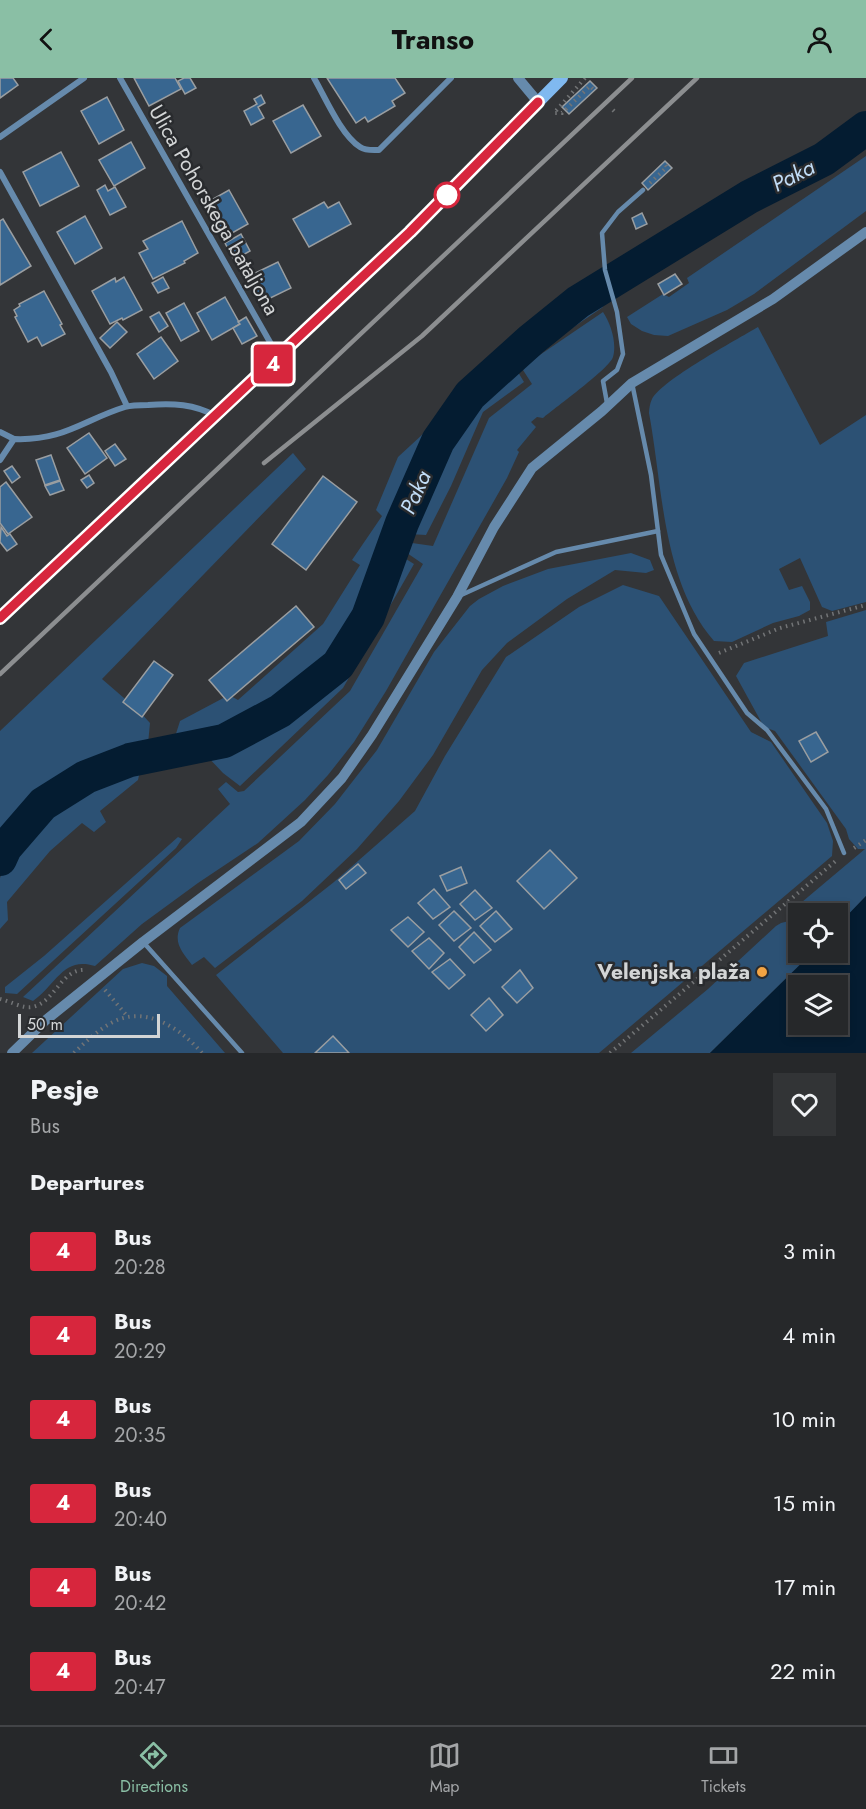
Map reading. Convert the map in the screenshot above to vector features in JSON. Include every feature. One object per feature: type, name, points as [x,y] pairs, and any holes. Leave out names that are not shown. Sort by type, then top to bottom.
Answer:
[{"type":"main road","points":[[0,618],[279,358],[410,232],[562,78]]},
{"type":"street","points":[[0,137],[84,78]]},
{"type":"street","name":"Ulica Pohorskega bataljona","points":[[120,78],[279,358]]},
{"type":"street","points":[[314,78],[346,133],[360,147],[379,150],[451,78]]},
{"type":"street","points":[[518,78],[538,102]]},
{"type":"street","points":[[0,172],[127,406]]},
{"type":"street","points":[[12,1053],[46,1020],[142,942],[301,822],[342,778],[372,735],[457,597],[494,527],[532,468],[608,406],[632,383],[773,298],[866,232]]},
{"type":"street","points":[[0,432],[14,439],[35,440],[77,428],[127,406],[177,404],[201,408],[217,416]]},
{"type":"street","points":[[0,460],[14,439]]},
{"type":"lane","points":[[608,406],[603,381],[617,370],[623,354],[617,312],[605,270],[602,233],[618,212],[643,190]]},
{"type":"lane","points":[[632,383],[651,475],[661,555],[694,634],[747,713],[767,730],[792,760],[826,809],[844,853]]},
{"type":"lane","points":[[457,597],[556,552],[658,531]]},
{"type":"lane","points":[[142,942],[242,1053]]},
{"type":"path","points":[[585,78],[554,113],[562,113],[590,86],[595,92]]},
{"type":"path","points":[[643,190],[667,167],[665,164]]},
{"type":"path","points":[[710,657],[780,628],[866,606]]},
{"type":"path","points":[[610,1053],[844,853],[866,840]]},
{"type":"path","points":[[0,999],[30,1008],[38,1006],[69,975],[79,970],[87,970]]},
{"type":"path","points":[[103,988],[128,1017]]},
{"type":"path","points":[[74,1053],[100,1030],[113,1022],[128,1017],[143,1016],[164,1022],[182,1032],[202,1053]]},
{"type":"shaded area","points":[[866,156],[866,211],[754,294],[727,310],[668,336],[654,335],[631,324],[627,317],[663,294],[669,297],[689,283],[687,278]]},
{"type":"shaded area","points":[[601,298],[603,307],[515,367],[524,382],[483,412],[451,486],[426,535],[409,534],[420,500],[455,429],[480,396],[574,311]]},
{"type":"shaded area","points":[[603,312],[612,334],[613,357],[603,370],[570,397],[543,418],[537,417],[531,422],[536,427],[517,450],[519,452],[507,478],[386,691],[354,742],[328,775],[305,800],[258,843],[142,924],[95,966],[84,964],[67,968],[33,1001],[23,997],[230,804],[218,789],[226,782],[238,792],[244,791],[350,691],[423,564],[407,553],[412,543],[433,546],[489,418],[532,384],[523,370],[528,363]]},
{"type":"shaded area","points":[[758,327],[820,445],[866,415],[866,602],[832,611],[822,607],[800,558],[779,569],[789,590],[802,586],[810,602],[810,610],[799,616],[773,623],[732,642],[714,641],[697,617],[684,591],[674,562],[667,533],[649,408],[652,399],[670,382]]},
{"type":"shaded area","points":[[436,422],[431,439],[405,493],[368,595],[341,637],[301,679],[256,714],[211,734],[174,740],[180,721],[229,695],[238,700],[323,624],[360,565],[352,560],[382,516],[376,510],[398,457]]},
{"type":"shaded area","points":[[293,453],[306,469],[102,679],[150,723],[148,744],[72,769],[43,788],[0,833],[0,731]]},
{"type":"shaded area","points":[[631,553],[650,560],[654,570],[646,573],[615,570],[567,599],[507,643],[482,670],[433,755],[399,801],[357,849],[302,901],[215,968],[204,957],[192,965],[178,943],[180,928],[299,841],[335,804],[377,750],[434,652],[470,606],[503,586],[548,569]]},
{"type":"shaded area","points":[[398,554],[414,564],[343,688],[240,786],[223,773],[206,755],[219,752],[253,736],[290,714],[308,701],[339,672],[366,638],[377,619]]},
{"type":"shaded area","points":[[623,585],[659,596],[751,732],[771,742],[827,823],[833,841],[832,856],[599,1053],[283,1053],[216,975],[334,882],[415,811],[445,756],[506,657],[579,607]]},
{"type":"shaded area","points":[[866,610],[866,896],[848,915],[848,903],[802,902],[865,849],[858,849],[849,839],[846,829],[775,731],[764,727],[736,676],[744,663],[828,636],[826,622]]},
{"type":"shaded area","points":[[141,766],[138,780],[100,811],[106,822],[94,832],[82,823],[50,851],[7,902],[8,920],[0,929],[0,878],[12,855],[43,816],[82,790]]},
{"type":"shaded area","points":[[178,837],[182,839],[176,848],[17,994],[5,993],[5,987],[44,956]]},
{"type":"shaded area","points":[[866,896],[866,1053],[710,1053],[788,977],[788,1035],[848,1035],[848,975],[790,975],[802,963],[848,963],[848,915]]},
{"type":"shaded area","name":"Velenjska plaža","points":[[788,921],[788,963],[802,963],[710,1053],[631,1053],[708,989],[781,923]]},
{"type":"shaded area","points":[[142,963],[154,966],[167,976],[167,986],[225,1053],[32,1053],[123,969]]},
{"type":"building","points":[[0,78],[13,78],[18,85],[0,98]]},
{"type":"building","points":[[134,78],[175,78],[181,89],[149,106]]},
{"type":"building","points":[[190,78],[196,88],[185,94],[178,81]]},
{"type":"building","points":[[327,78],[395,78],[405,93],[392,101],[395,106],[368,122],[365,117],[356,123]]},
{"type":"building","points":[[590,81],[597,88],[569,114],[562,107]]},
{"type":"building","points":[[261,95],[265,103],[258,107],[264,118],[251,125],[244,111],[257,104],[254,99]]},
{"type":"building","points":[[107,97],[124,130],[99,144],[81,111]]},
{"type":"building","points":[[303,105],[321,136],[291,153],[273,121]]},
{"type":"building","points":[[131,142],[145,168],[114,186],[99,160]]},
{"type":"building","points":[[61,152],[79,186],[40,206],[23,172]]},
{"type":"building","points":[[665,161],[672,168],[648,190],[642,183]]},
{"type":"building","points":[[105,185],[108,191],[115,187],[126,207],[110,215],[97,190]]},
{"type":"building","points":[[229,190],[248,224],[225,237],[206,203]]},
{"type":"building","points":[[324,202],[328,208],[339,202],[351,224],[309,247],[293,219]]},
{"type":"building","points":[[642,213],[647,224],[636,229],[632,218]]},
{"type":"building","points":[[85,216],[102,248],[75,264],[57,232]]},
{"type":"building","points":[[3,219],[31,266],[0,285],[0,221]]},
{"type":"building","points":[[182,221],[198,253],[184,261],[185,263],[153,279],[139,253],[148,249],[143,241]]},
{"type":"building","points":[[241,234],[250,251],[234,260],[225,243]]},
{"type":"building","points":[[278,262],[291,288],[260,303],[247,277]]},
{"type":"building","points":[[675,274],[682,284],[664,295],[658,284]]},
{"type":"building","points":[[124,277],[142,310],[110,324],[92,291],[115,278],[116,282]]},
{"type":"building","points":[[163,277],[169,288],[158,293],[152,283]]},
{"type":"building","points":[[44,291],[65,334],[42,346],[37,337],[28,342],[15,317],[17,316],[14,310],[20,306],[19,304]]},
{"type":"building","points":[[225,297],[240,324],[212,340],[197,313]]},
{"type":"building","points":[[184,303],[199,331],[181,341],[166,313]]},
{"type":"building","points":[[159,312],[168,326],[159,332],[150,317]]},
{"type":"building","points":[[246,317],[257,336],[242,344],[233,328]]},
{"type":"building","points":[[117,322],[127,332],[110,348],[100,338]]},
{"type":"building","points":[[161,337],[178,361],[154,379],[137,354]]},
{"type":"building","points":[[89,433],[107,458],[85,474],[67,448]]},
{"type":"building","points":[[115,444],[126,459],[115,466],[105,451]]},
{"type":"building","points":[[51,455],[60,480],[45,485],[36,460]]},
{"type":"building","points":[[12,466],[20,477],[12,483],[4,471]]},
{"type":"building","points":[[89,475],[94,483],[87,488],[81,480]]},
{"type":"building","points":[[323,476],[357,502],[306,570],[272,544]]},
{"type":"building","points":[[60,481],[64,490],[50,495],[45,486]]},
{"type":"building","points":[[6,482],[32,517],[8,534],[0,523],[0,487]]},
{"type":"building","points":[[1,527],[17,544],[7,551],[0,542]]},
{"type":"building","points":[[296,606],[314,627],[227,701],[209,680]]},
{"type":"building","points":[[154,661],[173,675],[142,717],[123,702]]},
{"type":"building","points":[[816,732],[828,752],[811,762],[799,741]]},
{"type":"building","points":[[550,850],[577,878],[544,909],[517,881]]},
{"type":"building","points":[[358,864],[366,873],[346,889],[339,880]]},
{"type":"building","points":[[461,867],[467,883],[447,891],[440,876]]},
{"type":"building","points":[[434,889],[450,907],[433,919],[418,903]]},
{"type":"building","points":[[475,890],[492,908],[475,920],[460,904]]},
{"type":"building","points":[[454,911],[471,928],[454,941],[439,925]]},
{"type":"building","points":[[496,911],[512,929],[495,942],[480,926]]},
{"type":"building","points":[[408,917],[424,932],[408,947],[391,930]]},
{"type":"building","points":[[474,932],[491,950],[474,963],[459,947]]},
{"type":"building","points":[[429,938],[444,953],[429,969],[412,951]]},
{"type":"building","points":[[450,959],[465,975],[449,989],[432,972]]},
{"type":"building","points":[[520,970],[533,988],[517,1003],[502,987]]},
{"type":"building","points":[[489,998],[503,1015],[486,1031],[471,1015]]},
{"type":"building","points":[[333,1036],[349,1053],[315,1053]]},
{"type":"waterway","name":"Paka","points":[[0,859],[5,848],[43,804],[86,777],[130,760],[224,741],[280,711],[338,665],[368,617],[402,523],[438,441],[470,395],[531,340],[578,302],[749,197],[824,159],[866,128]]},
{"type":"railway","points":[[0,674],[632,78]]},
{"type":"railway","points":[[264,463],[422,336],[697,78]]},
{"type":"bus line","name":"4","points":[[0,618],[279,358],[410,232],[538,102]]},
{"type":"place","name":"Velenjska plaža","points":[[762,972]]}]
